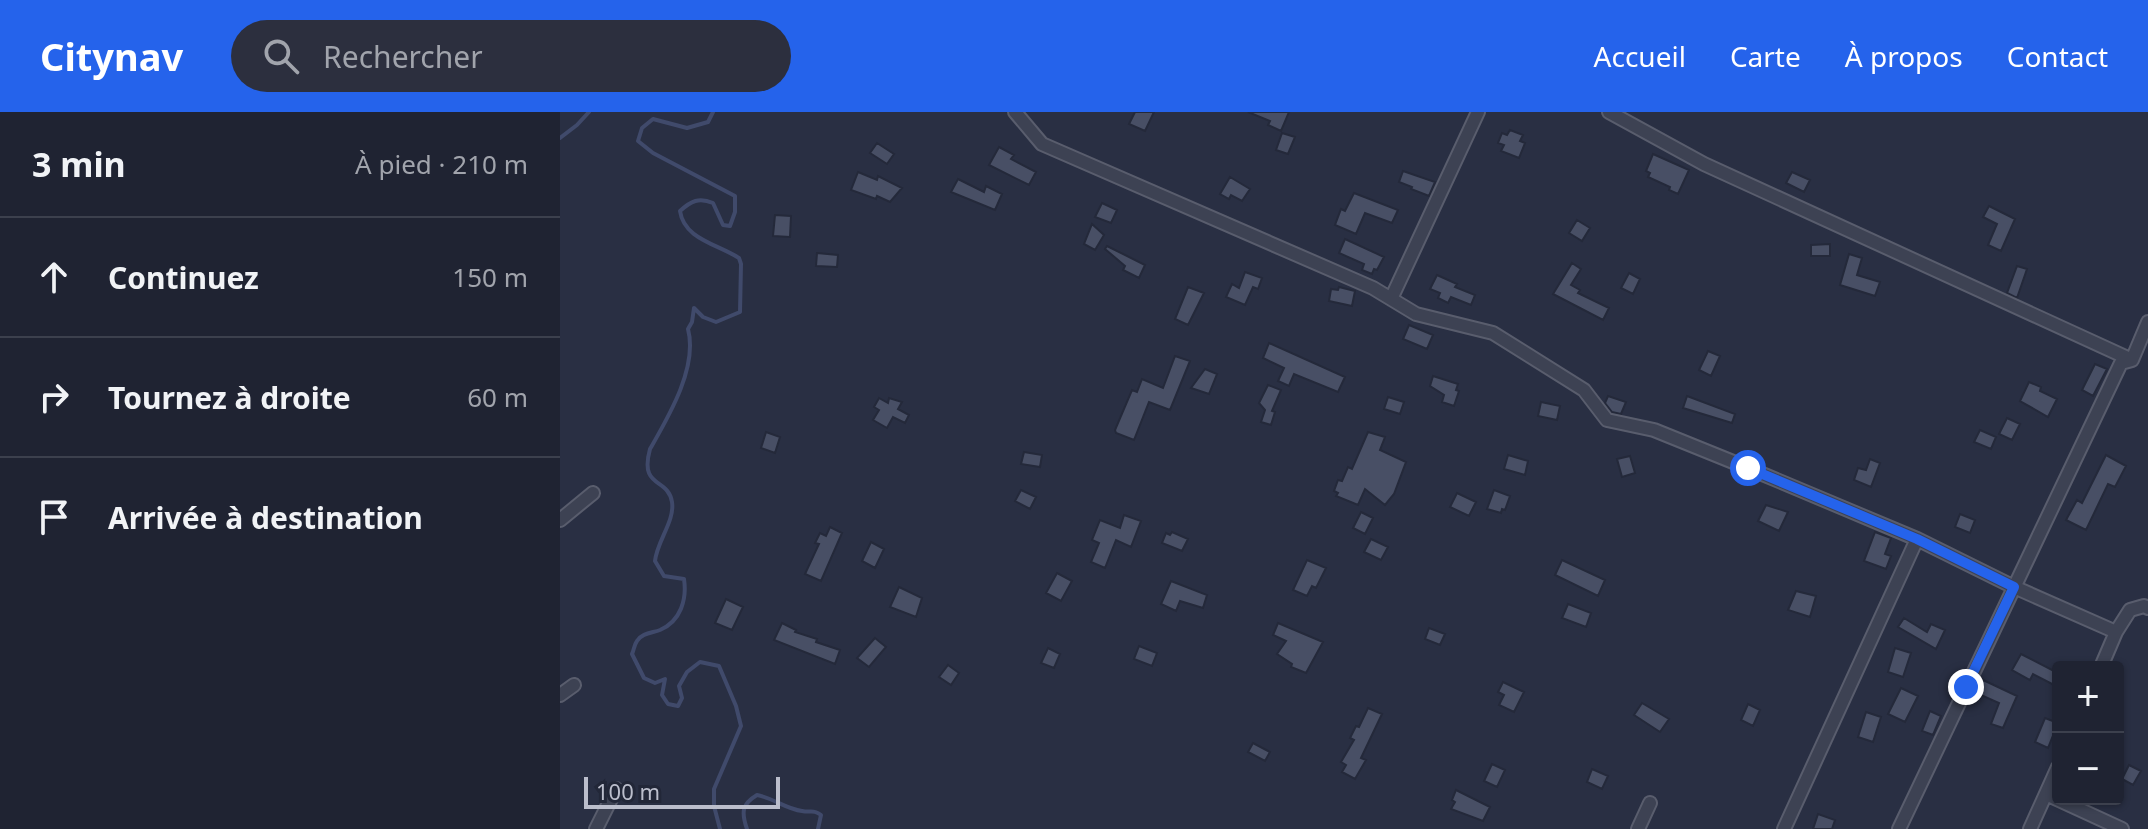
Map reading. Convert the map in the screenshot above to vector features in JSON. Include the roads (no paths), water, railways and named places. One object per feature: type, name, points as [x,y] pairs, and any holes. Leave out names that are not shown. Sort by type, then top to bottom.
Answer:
[{"type":"street","points":[[1015,112],[1042,144],[1373,288],[1416,314],[1493,333],[1584,390],[1607,420],[1654,430],[1917,539],[2014,587],[2116,632]]},
{"type":"street","points":[[1391,299],[1478,112]]},
{"type":"street","points":[[1609,112],[1704,164],[2132,360]]},
{"type":"street","points":[[2132,360],[2148,322]]},
{"type":"street","points":[[1899,829],[2121,363],[2132,360]]},
{"type":"street","points":[[560,520],[593,493]]},
{"type":"street","points":[[1784,829],[1917,539]]},
{"type":"street","points":[[2104,661],[2130,610],[2144,606],[2148,608]]},
{"type":"street","points":[[560,695],[574,685]]},
{"type":"street","points":[[2030,829],[2052,780]]},
{"type":"street","points":[[596,829],[616,789]]},
{"type":"street","points":[[2046,794],[2122,829]]},
{"type":"street","points":[[1638,829],[1650,803]]},
{"type":"waterway","points":[[560,138],[589,112]]},
{"type":"waterway","points":[[713,112],[708,122],[687,128],[653,119],[642,128],[638,141],[653,153],[735,196],[735,212],[730,226],[723,225],[713,203],[708,201],[695,201],[680,211],[688,228],[703,240],[739,258],[741,264],[740,312],[716,322],[703,317],[694,308],[688,329],[690,344],[685,375],[673,407],[650,449],[648,471],[669,494],[672,502],[671,516],[655,561],[664,576],[684,579],[684,594],[681,609],[673,621],[660,630],[642,636],[632,654],[644,678],[655,683],[665,679],[662,695],[668,704],[678,706],[682,698],[679,686],[687,672],[700,662],[719,666],[741,726],[714,789],[714,806],[720,829]]},
{"type":"waterway","points":[[747,829],[744,809],[757,795],[796,810],[818,813],[821,815],[818,829]]}]
